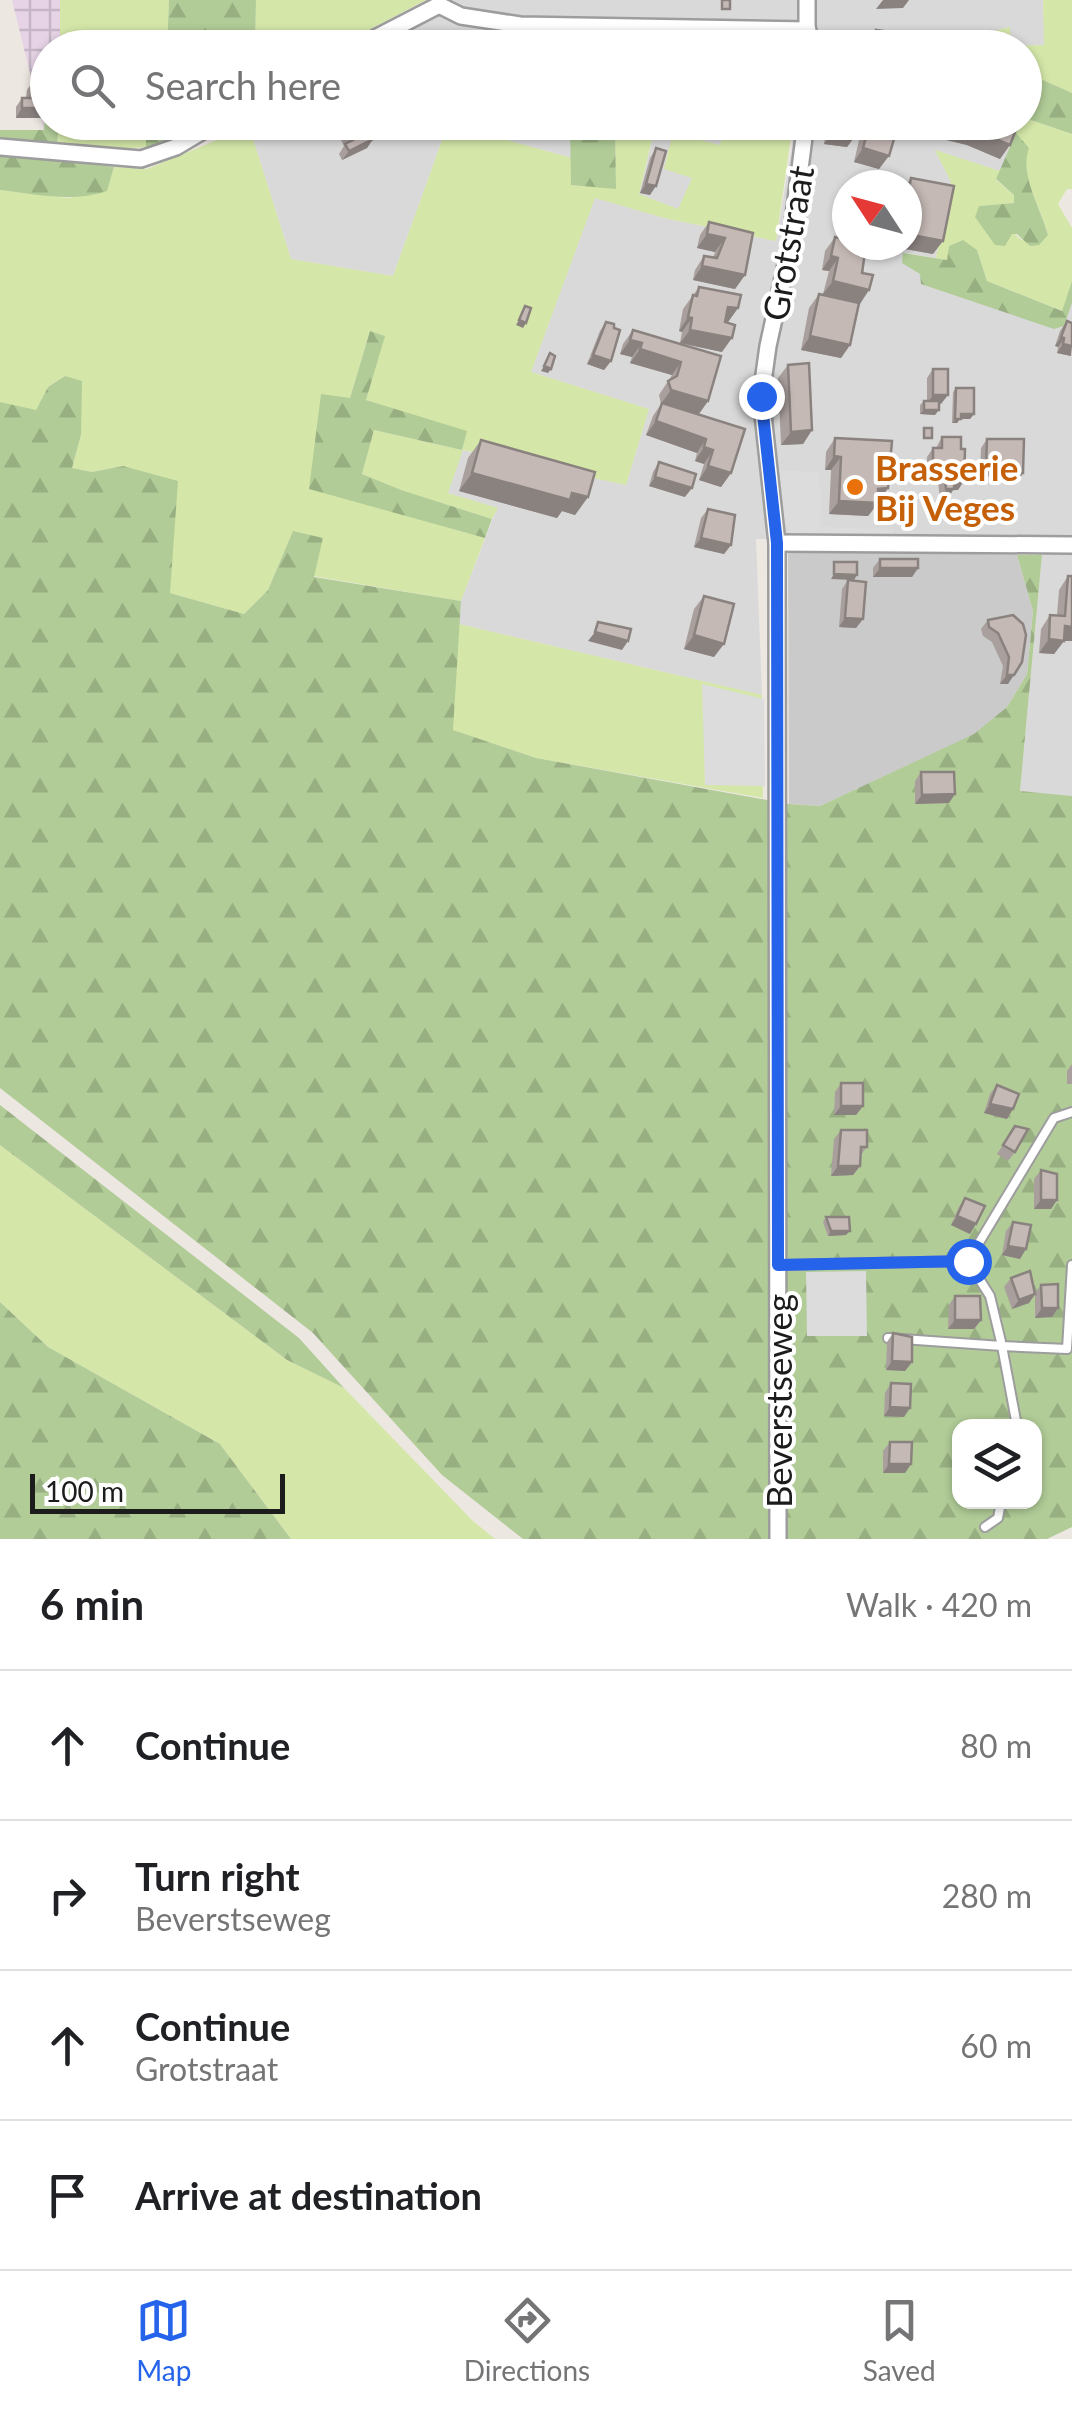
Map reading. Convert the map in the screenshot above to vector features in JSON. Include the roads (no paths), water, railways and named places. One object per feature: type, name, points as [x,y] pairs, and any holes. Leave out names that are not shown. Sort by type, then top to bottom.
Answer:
[{"type":"street","points":[[389,30],[440,2],[461,16],[520,25],[808,30],[807,0]]},
{"type":"street","points":[[0,147],[141,159],[188,140]]},
{"type":"street","name":"Grotstraat","points":[[777,543],[761,396],[790,246],[804,140]]},
{"type":"street","points":[[777,543],[1072,546]]},
{"type":"street","name":"Beverstseweg","points":[[777,543],[778,1539]]},
{"type":"lane","points":[[968,1261],[1054,1118],[1072,1112]]},
{"type":"lane","points":[[778,1265],[968,1261]]},
{"type":"lane","points":[[968,1261],[990,1296],[1016,1419]]},
{"type":"lane","points":[[888,1338],[1067,1349],[1072,1265]]},
{"type":"lane","points":[[985,1527],[998,1518],[1000,1509]]},
{"type":"place","name":"Brasserie Bij Veges","points":[[855,487]]}]
